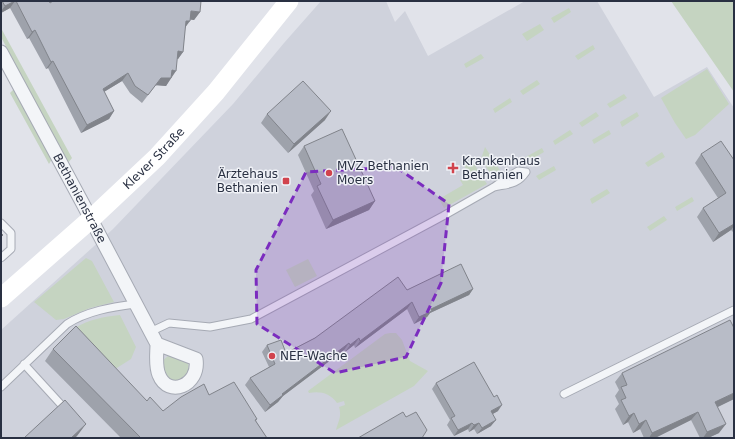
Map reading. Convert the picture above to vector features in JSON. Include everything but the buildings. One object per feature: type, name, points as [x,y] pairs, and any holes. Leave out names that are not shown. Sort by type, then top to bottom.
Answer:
[{"type":"main road","name":"Klever Straße","points":[[1,298],[91,220],[157,157],[216,92],[289,1]]},
{"type":"street","name":"Bethanienstraße","points":[[1,52],[157,344]]},
{"type":"street","points":[[157,344],[196,359],[197,366],[191,381],[177,387],[168,386],[163,382],[157,369],[157,344]]},
{"type":"lane","points":[[150,332],[169,323],[210,327],[251,319],[494,187]]},
{"type":"lane","points":[[1,223],[11,233],[11,249],[1,258]]},
{"type":"lane","points":[[1,387],[54,335],[73,320],[106,309],[136,304]]},
{"type":"lane","points":[[564,394],[734,310]]},
{"type":"lane","points":[[24,364],[70,416]]},
{"type":"highlighted area","points":[[396,167],[449,204],[441,283],[406,357],[335,373],[257,324],[256,270],[306,172]]},
{"type":"shaded area","name":"Krankenhaus Bethanien","points":[[321,1],[386,1],[395,22],[405,11],[428,56],[525,1],[597,1],[654,97],[707,67],[734,108],[734,438],[1,438],[1,330],[113,229],[233,104]]},
{"type":"green space","points":[[671,1],[734,1],[734,92]]},
{"type":"green space","points":[[569,8],[571,12],[554,23],[551,18]]},
{"type":"green space","points":[[540,24],[544,30],[527,41],[522,34]]},
{"type":"green space","points":[[1,28],[72,158],[68,163],[1,37]]},
{"type":"green space","points":[[593,45],[595,49],[578,60],[575,56]]},
{"type":"green space","points":[[481,54],[484,58],[466,68],[464,64]]},
{"type":"green space","points":[[707,69],[729,104],[695,135],[686,139],[661,98]]},
{"type":"green space","points":[[537,80],[540,84],[523,95],[520,91]]},
{"type":"green space","points":[[14,89],[52,159],[49,164],[10,93]]},
{"type":"green space","points":[[624,94],[627,98],[610,108],[607,104]]},
{"type":"green space","points":[[510,98],[512,102],[495,113],[493,109]]},
{"type":"green space","points":[[596,112],[599,116],[582,127],[579,123]]},
{"type":"green space","points":[[637,112],[639,116],[622,127],[620,122]]},
{"type":"green space","points":[[570,130],[573,134],[555,145],[553,141]]},
{"type":"green space","points":[[609,130],[611,134],[594,144],[592,140]]},
{"type":"green space","points":[[485,147],[503,175],[495,181],[481,159]]},
{"type":"green space","points":[[542,148],[544,152],[527,162],[524,158]]},
{"type":"green space","points":[[662,152],[665,157],[648,167],[645,163]]},
{"type":"green space","points":[[463,164],[474,164],[487,184],[444,208],[439,199],[463,185],[460,180],[472,180]]},
{"type":"green space","points":[[554,166],[556,170],[539,180],[536,176]]},
{"type":"green space","points":[[607,189],[610,193],[592,204],[590,199]]},
{"type":"green space","points":[[692,197],[694,201],[677,211],[675,207]]},
{"type":"green space","points":[[664,216],[667,220],[650,231],[647,227]]},
{"type":"green space","points":[[86,258],[92,261],[114,302],[90,308],[64,319],[56,320],[34,302]]},
{"type":"green space","points":[[308,259],[317,276],[295,287],[286,270]]},
{"type":"green space","points":[[120,315],[136,347],[131,359],[112,371],[75,328],[91,320]]},
{"type":"green space","points":[[396,333],[402,340],[410,361],[428,371],[414,386],[336,430],[340,417],[339,407],[345,405],[344,401],[337,403],[328,395],[317,392],[309,393],[308,391],[385,334]]},
{"type":"green space","points":[[168,356],[188,362],[189,370],[186,377],[177,382],[165,378],[161,362]]},
{"type":"place","name":"Krankenhaus Bethanien","points":[[453,168]]},
{"type":"place","name":"MVZ Bethanien Moers","points":[[329,173]]},
{"type":"place","name":"Ärztehaus Bethanien","points":[[286,181]]},
{"type":"place","name":"NEF-Wache","points":[[272,356]]}]
